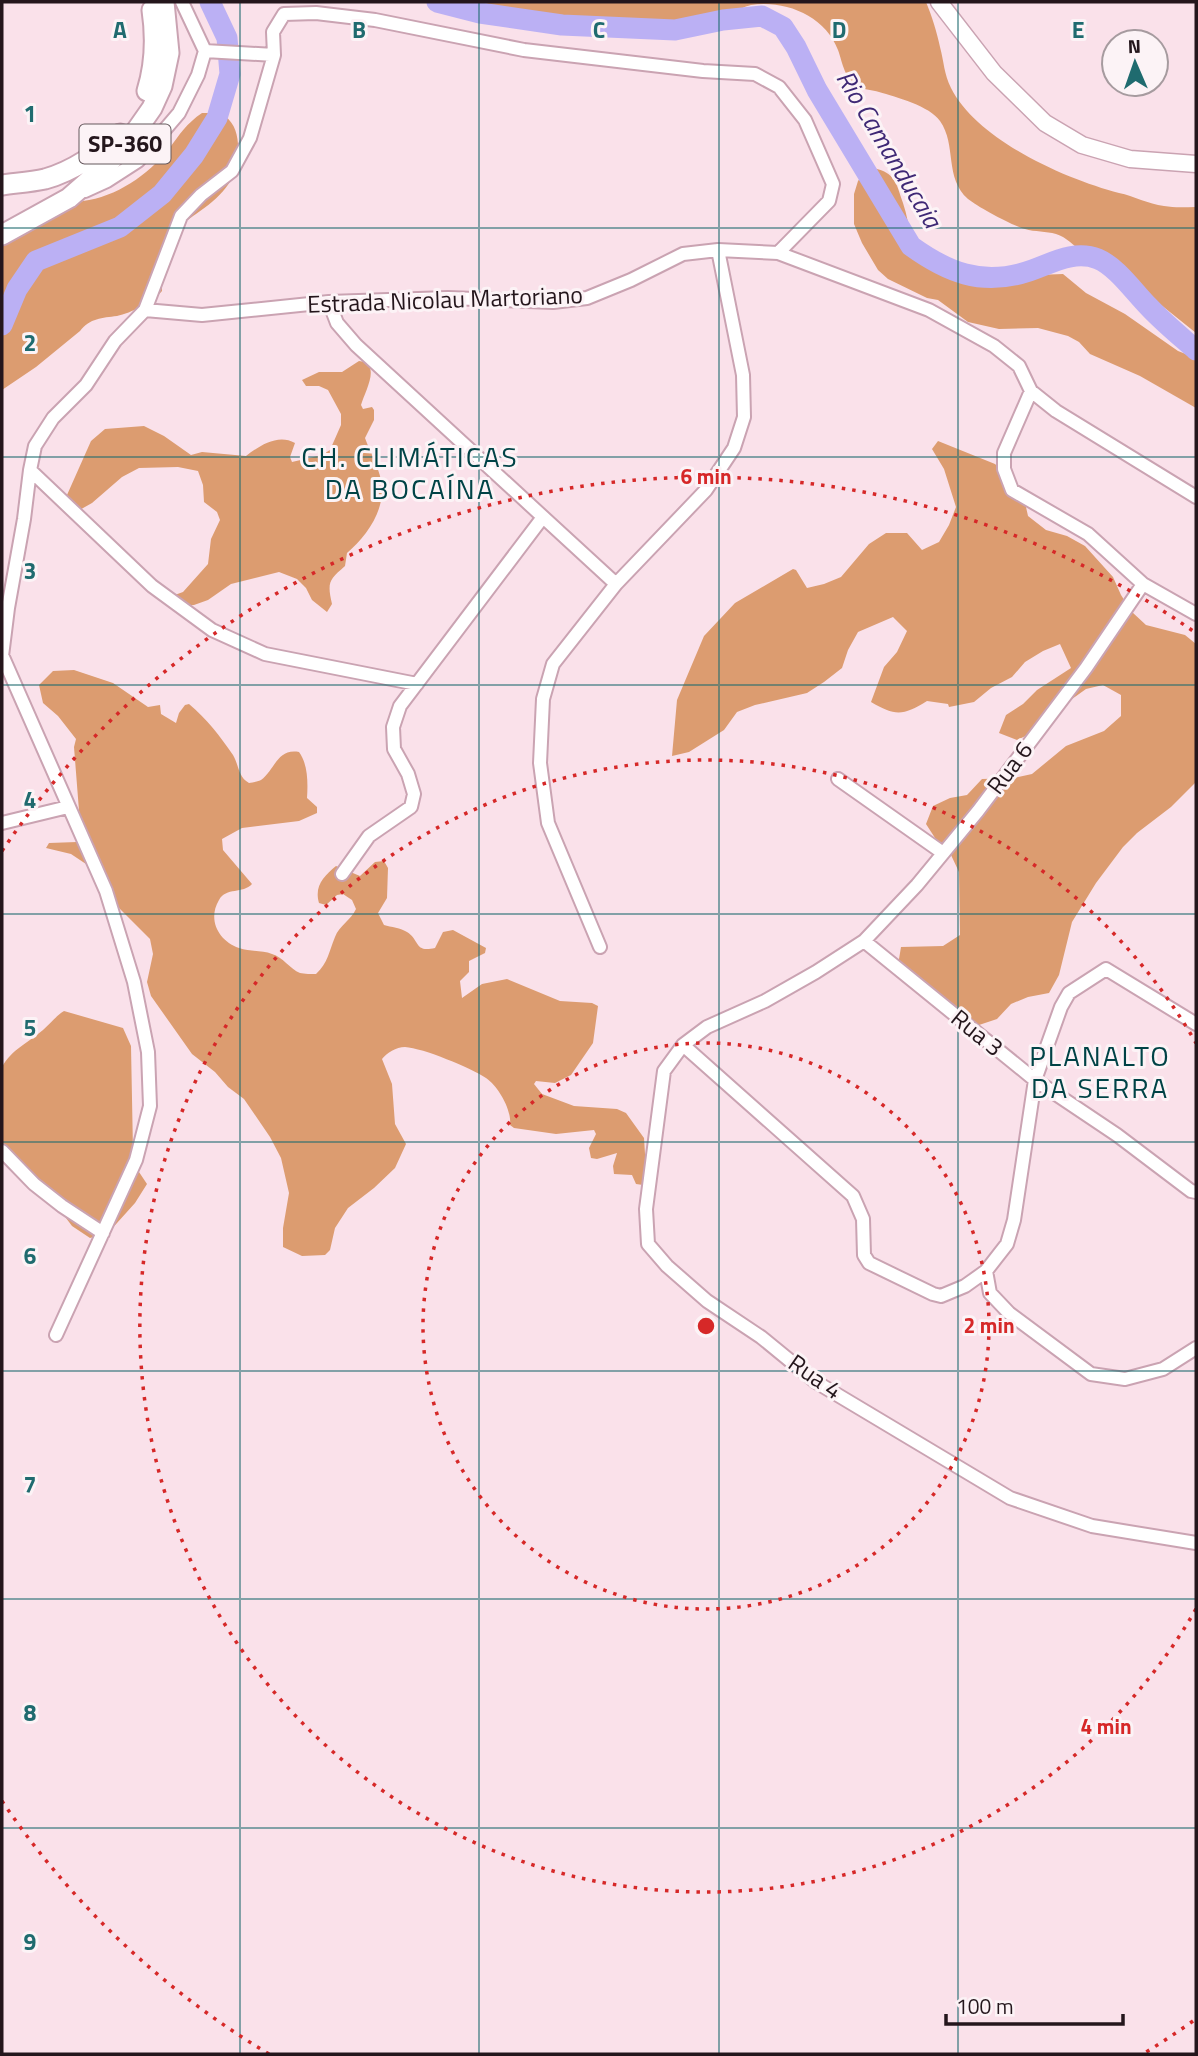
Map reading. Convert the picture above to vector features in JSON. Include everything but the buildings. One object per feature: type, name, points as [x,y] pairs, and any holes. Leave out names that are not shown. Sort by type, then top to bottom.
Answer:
[{"type":"main road","name":"SP-360","points":[[2,186],[46,179],[77,166],[98,153],[126,128],[135,116],[148,88],[153,65],[155,30],[151,2]]},
{"type":"main road","name":"SP-360","points":[[2,234],[69,198],[108,163],[131,138],[152,108],[162,86],[169,53],[164,2]]},
{"type":"main road","points":[[939,2],[995,73],[1045,123],[1082,145],[1129,159],[1196,164]]},
{"type":"street","points":[[181,2],[212,51]]},
{"type":"street","points":[[56,1335],[136,1160],[150,1106],[148,1052],[134,982],[106,891],[2,655],[30,470],[36,446],[53,418],[86,384],[115,341],[145,310],[181,216],[201,195],[233,171],[250,138],[274,55],[273,32],[285,14],[316,13],[375,20],[524,50],[703,71],[755,74],[779,87],[805,120],[833,184],[829,201],[778,253]]},
{"type":"street","points":[[69,198],[107,181],[138,162],[179,113],[212,51]]},
{"type":"street","points":[[212,51],[274,55]]},
{"type":"street","points":[[600,947],[548,824],[540,763],[543,699],[553,664],[616,584],[706,490],[734,448],[744,417],[743,374],[718,250]]},
{"type":"street","name":"Estrada Nicolau Martoriano","points":[[145,310],[202,315],[329,302],[448,298],[554,302],[587,298],[683,254],[718,250],[778,253],[929,310],[994,346],[1019,366],[1031,391]]},
{"type":"street","points":[[329,302],[337,323],[356,345],[616,584]]},
{"type":"street","points":[[1196,497],[1056,411],[1031,391],[1004,453],[1004,469],[1012,490],[1088,534],[1143,584],[1196,614]]},
{"type":"street","points":[[30,470],[152,586],[212,630],[265,654],[417,684]]},
{"type":"street","points":[[342,874],[369,836],[411,807],[414,794],[408,774],[394,748],[393,727],[400,706],[543,517]]},
{"type":"street","name":"Rua 6","points":[[864,941],[917,885],[978,811],[1086,668],[1143,584]]},
{"type":"street","points":[[838,779],[943,853]]},
{"type":"street","points":[[2,823],[68,807]]},
{"type":"street","name":"Rua 4","points":[[864,941],[765,1001],[707,1027],[683,1045],[664,1070],[646,1209],[648,1244],[667,1266],[707,1301],[761,1337],[816,1382],[1010,1498],[1092,1525],[1196,1543]]},
{"type":"street","name":"Rua 3","points":[[864,941],[1035,1080],[1196,1192]]},
{"type":"street","points":[[683,1045],[853,1196],[863,1219],[864,1255],[869,1263],[941,1296],[965,1286],[986,1271],[1007,1244],[1014,1220],[1035,1080],[1061,1007],[1069,993],[1106,969],[1196,1024]]},
{"type":"street","points":[[2,1151],[34,1184],[103,1233]]},
{"type":"street","points":[[986,1271],[990,1293],[1009,1313],[1091,1374],[1125,1379],[1163,1369],[1196,1348]]},
{"type":"shaded area","points":[[482,2],[926,2],[951,88],[963,107],[1001,140],[1024,155],[1097,187],[1158,205],[1196,207],[1196,333],[1115,268],[1082,251],[1063,237],[1020,227],[968,199],[956,181],[948,140],[940,121],[921,107],[853,83],[832,38],[824,28],[803,13],[778,5],[751,5],[714,25],[607,31]]},
{"type":"shaded area","points":[[202,113],[221,113],[231,123],[237,139],[237,166],[221,193],[176,228],[165,242],[160,257],[162,291],[135,310],[88,323],[36,367],[2,390],[2,238],[83,201],[107,195],[131,183],[161,159],[188,125]]},
{"type":"shaded area","points":[[873,168],[881,170],[894,180],[908,221],[911,241],[933,258],[977,282],[1009,284],[1037,275],[1063,274],[1086,293],[1125,314],[1178,351],[1196,358],[1196,408],[1140,376],[1090,354],[1079,342],[1068,336],[1038,328],[999,329],[968,322],[938,300],[927,298],[888,279],[878,270],[854,224],[854,194],[858,181],[864,173]]},
{"type":"shaded area","points":[[359,361],[366,363],[371,372],[361,405],[363,409],[372,407],[374,410],[374,420],[365,438],[381,480],[381,501],[374,521],[347,553],[345,566],[331,582],[332,604],[327,612],[312,600],[297,579],[279,572],[231,584],[208,600],[194,605],[183,606],[172,596],[183,592],[208,564],[211,539],[220,520],[217,512],[204,502],[203,485],[198,471],[178,467],[139,468],[122,477],[92,503],[76,512],[67,495],[91,441],[105,429],[144,426],[191,455],[202,452],[246,456],[263,445],[282,439],[295,443],[290,457],[292,462],[322,455],[330,450],[341,425],[341,414],[328,390],[319,386],[306,386],[302,380],[319,372],[342,372]]},
{"type":"shaded area","points":[[938,441],[995,464],[1013,481],[1024,498],[1028,516],[1046,530],[1067,536],[1085,546],[1113,577],[1132,612],[1146,625],[1185,635],[1196,644],[1196,782],[1123,847],[1096,883],[1072,922],[1059,975],[1049,993],[1011,1004],[997,1019],[976,1026],[898,965],[901,947],[943,946],[960,935],[959,872],[951,855],[937,841],[926,824],[933,806],[950,798],[967,795],[982,779],[1014,778],[1032,774],[1066,746],[1104,731],[1121,716],[1121,695],[1103,685],[1086,689],[1034,732],[1017,740],[999,733],[1006,715],[1071,668],[1060,644],[1025,662],[1012,677],[991,688],[974,702],[949,707],[948,704],[927,701],[905,712],[886,710],[871,702],[884,667],[897,652],[907,631],[893,617],[858,632],[842,668],[807,693],[737,712],[724,730],[689,752],[672,756],[677,700],[704,636],[735,603],[793,569],[807,588],[841,577],[869,544],[886,533],[907,533],[922,550],[939,542],[956,507],[944,469],[932,449]]},
{"type":"shaded area","points":[[74,670],[113,683],[148,707],[160,705],[161,714],[176,723],[179,713],[189,704],[223,741],[233,755],[243,778],[249,783],[266,776],[286,753],[299,752],[302,757],[307,774],[307,798],[317,807],[317,813],[299,821],[242,828],[222,839],[223,850],[252,884],[244,889],[226,893],[216,908],[214,915],[217,929],[232,945],[272,954],[300,973],[316,974],[326,961],[337,933],[356,909],[352,900],[343,894],[337,895],[326,905],[319,903],[318,891],[321,882],[336,866],[360,876],[375,862],[384,861],[388,868],[387,898],[378,913],[384,925],[407,932],[424,949],[435,948],[443,932],[453,930],[486,948],[485,953],[469,961],[469,972],[460,981],[462,998],[482,984],[507,979],[560,1001],[592,1003],[598,1006],[593,1043],[571,1075],[555,1083],[536,1081],[534,1084],[542,1094],[574,1106],[617,1109],[626,1113],[644,1138],[646,1170],[643,1185],[636,1184],[632,1175],[614,1174],[613,1166],[617,1153],[597,1159],[591,1158],[589,1148],[596,1134],[594,1130],[556,1134],[514,1128],[510,1125],[509,1112],[503,1099],[486,1078],[435,1055],[402,1047],[382,1059],[392,1084],[395,1124],[406,1144],[395,1168],[348,1208],[335,1228],[330,1250],[325,1255],[302,1256],[283,1247],[289,1193],[281,1158],[270,1137],[244,1099],[192,1054],[151,996],[147,982],[153,954],[150,939],[118,907],[86,864],[71,854],[46,848],[49,843],[77,842],[81,836],[74,747],[76,739],[58,716],[43,703],[39,685],[53,671]]},
{"type":"shaded area","points":[[64,1011],[123,1028],[131,1046],[133,1151],[137,1169],[147,1184],[135,1203],[108,1233],[90,1238],[72,1226],[60,1210],[2,1157],[2,1067],[15,1051]]},
{"type":"waterway","name":"Rio Camanducaia","points":[[2,325],[17,289],[36,261],[120,227],[162,194],[194,155],[217,118],[230,74],[227,38],[210,2]]},
{"type":"waterway","name":"Rio Camanducaia","points":[[437,2],[480,13],[562,25],[675,30],[723,20],[762,16],[783,27],[796,47],[817,90],[911,246],[951,269],[979,277],[1010,276],[1070,257],[1089,256],[1098,259],[1119,274],[1154,313],[1196,350]]},
{"type":"district","name":"CH. CLIMÁTICAS DA BOCAÍNA","points":[[410,473]]},
{"type":"district","name":"PLANALTO DA SERRA","points":[[1100,1072]]}]
